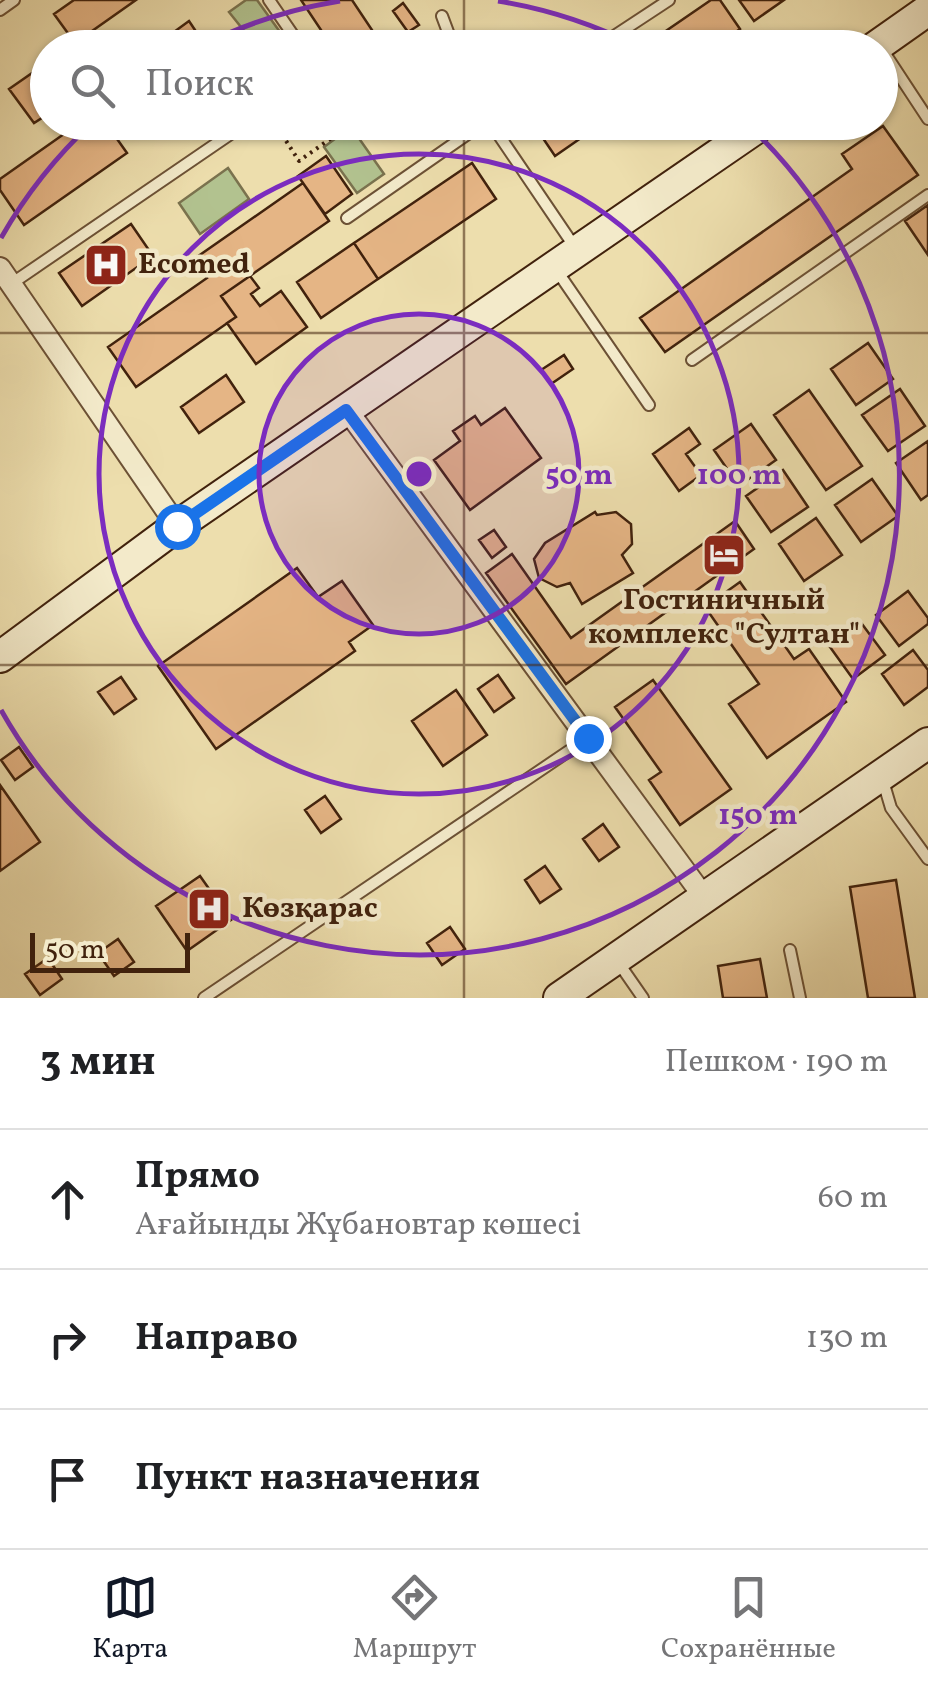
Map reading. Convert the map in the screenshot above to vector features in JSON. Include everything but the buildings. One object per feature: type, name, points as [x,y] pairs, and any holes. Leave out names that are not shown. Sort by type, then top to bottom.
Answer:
[{"type":"street","points":[[898,31],[928,10]]},
{"type":"street","points":[[0,657],[177,526],[738,140]]},
{"type":"street","points":[[6,276],[177,526]]},
{"type":"street","points":[[346,410],[704,897]]},
{"type":"street","points":[[567,996],[616,958],[928,744]]},
{"type":"lane","points":[[0,10],[14,0]]},
{"type":"lane","points":[[269,0],[290,30]]},
{"type":"lane","points":[[623,30],[669,0]]},
{"type":"lane","points":[[442,16],[447,30]]},
{"type":"lane","points":[[898,77],[928,119]]},
{"type":"lane","points":[[6,276],[220,140]]},
{"type":"lane","points":[[347,218],[461,140]]},
{"type":"lane","points":[[497,140],[649,405]]},
{"type":"lane","points":[[692,360],[928,196]]},
{"type":"lane","points":[[204,998],[588,738]]},
{"type":"lane","points":[[882,776],[891,808],[928,859]]},
{"type":"lane","points":[[790,950],[800,998]]},
{"type":"lane","points":[[616,958],[644,998]]},
{"type":"path","points":[[286,140],[299,161],[329,140]]},
{"type":"green space","points":[[246,0],[257,0],[279,30],[243,30],[229,12]]},
{"type":"green space","points":[[333,140],[360,140],[384,174],[357,193],[324,147]]},
{"type":"green space","points":[[228,168],[249,199],[200,234],[179,203]]},
{"type":"place","name":"Ecomed","points":[[106,265]]},
{"type":"place","name":"Гостиничный комплекс \"Султан\"","points":[[724,555]]},
{"type":"place","name":"Көзқарас","points":[[209,909]]},
{"type":"route","points":[[177,526],[346,410],[588,738]]}]
